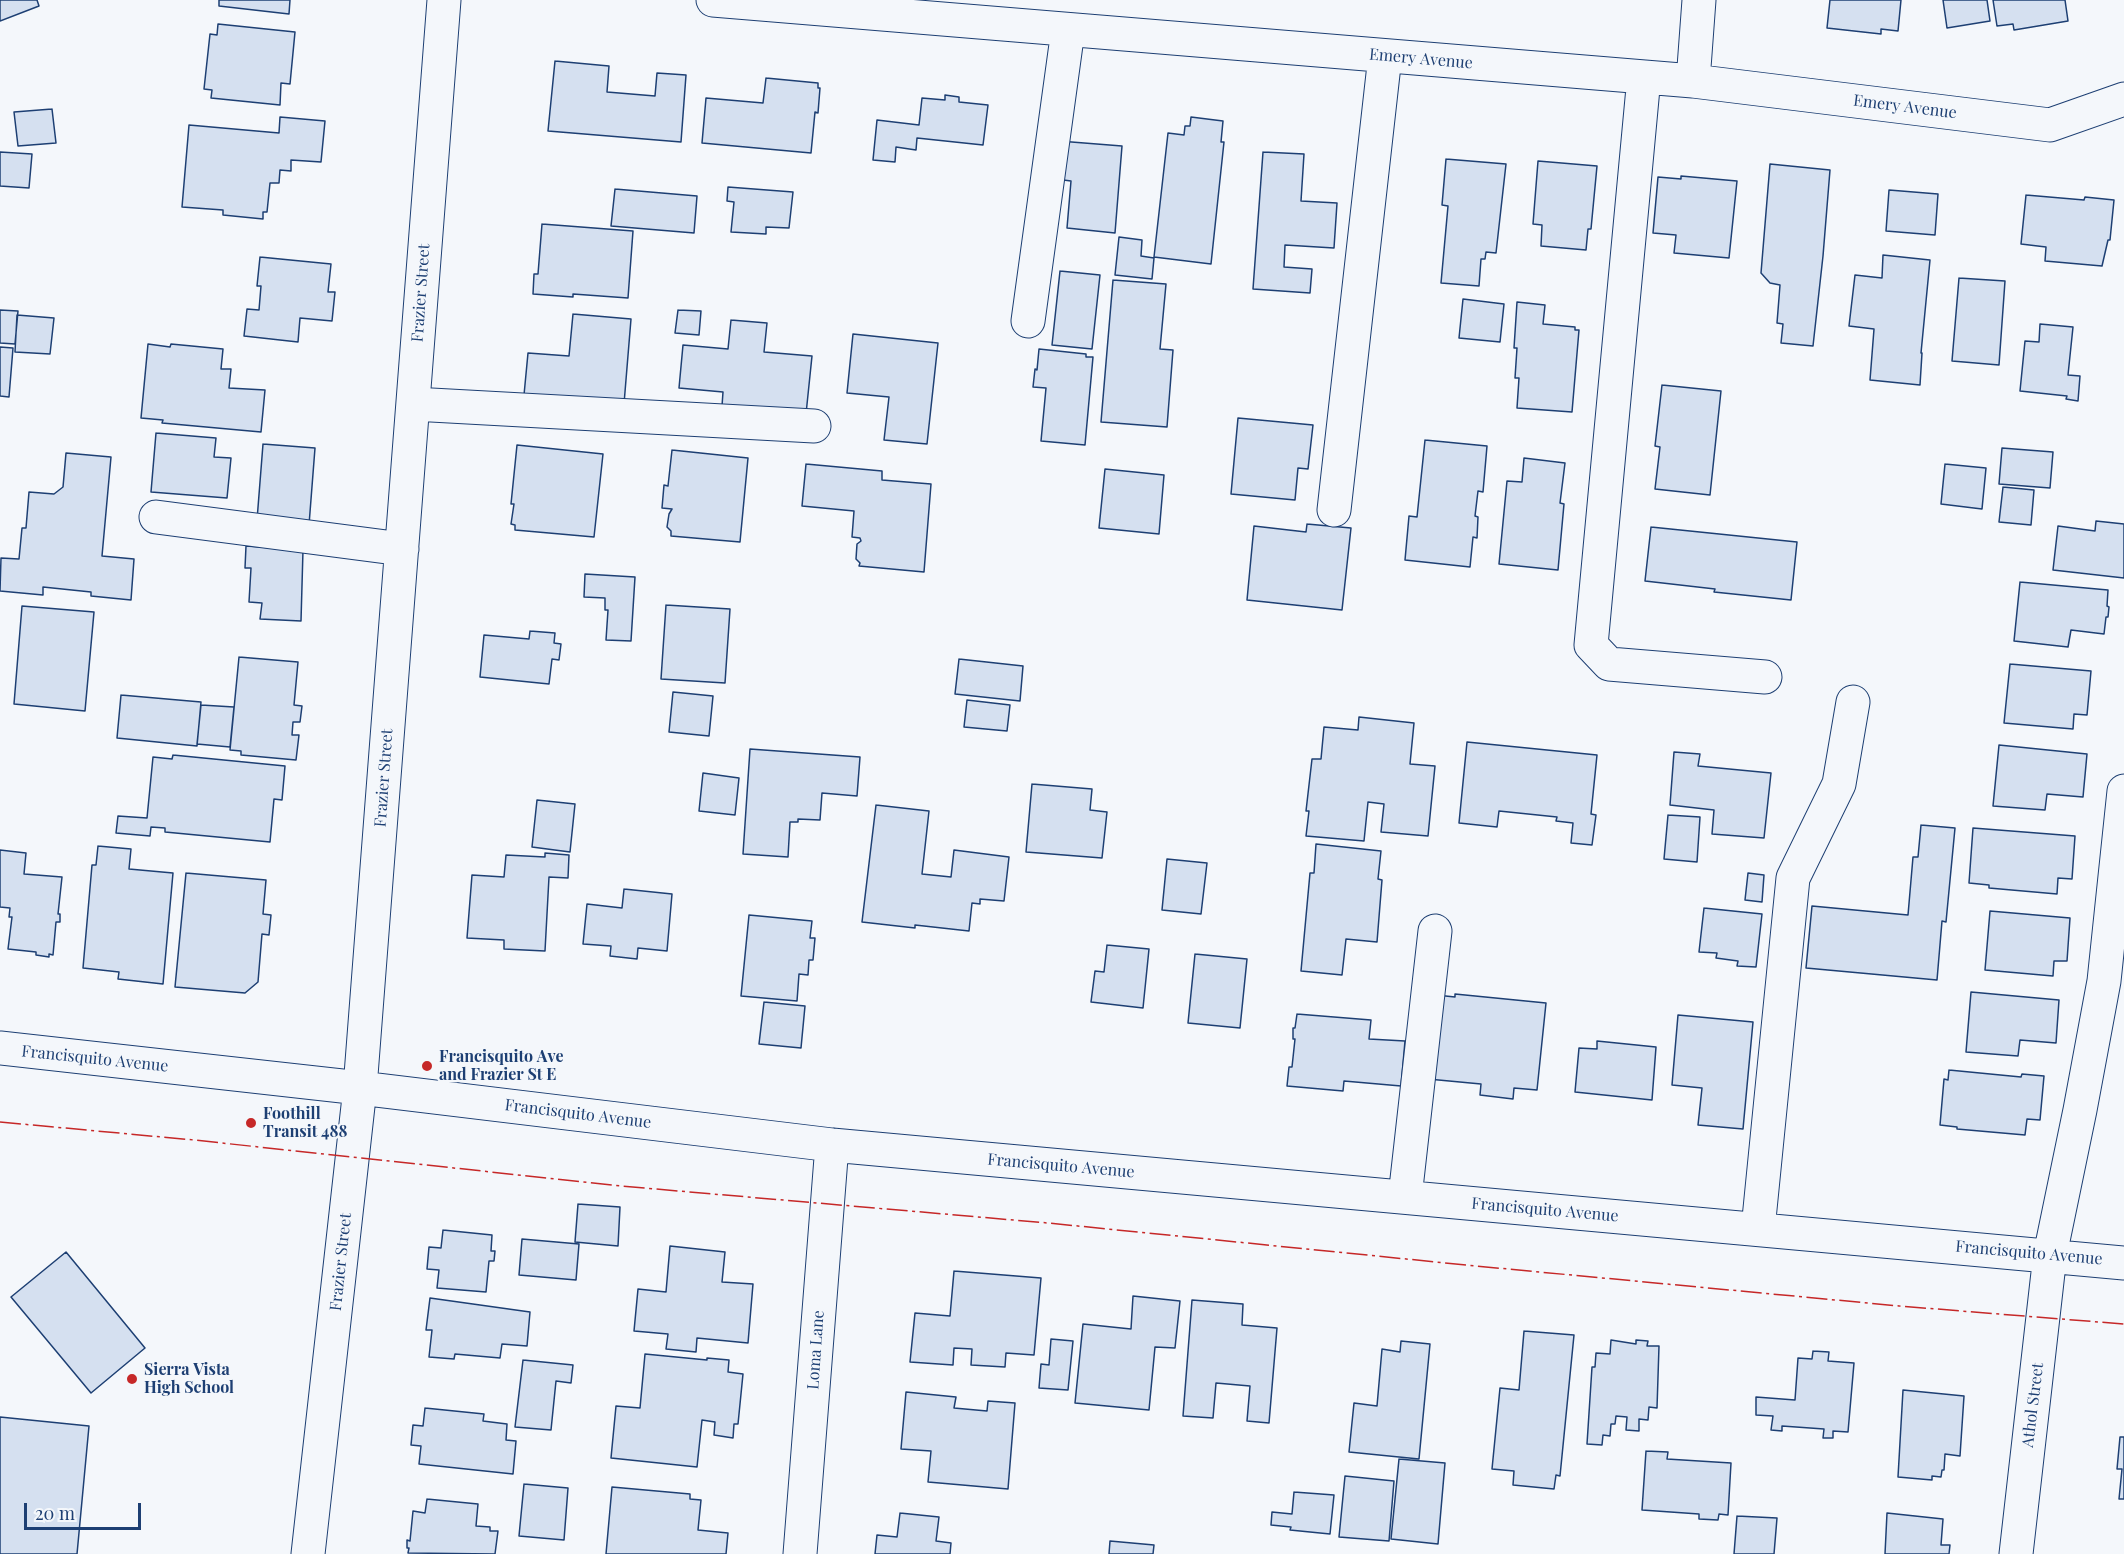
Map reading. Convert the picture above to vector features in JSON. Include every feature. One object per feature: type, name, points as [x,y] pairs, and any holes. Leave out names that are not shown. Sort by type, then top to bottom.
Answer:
[{"type":"street","name":"Frazier Street","points":[[308,1554],[360,1088],[444,0]]},
{"type":"street","name":"Emery Avenue","points":[[713,0],[948,9],[1068,30],[1693,81],[2050,125],[2124,99]]},
{"type":"street","points":[[1693,81],[1699,0]]},
{"type":"street","points":[[1028,321],[1068,30]]},
{"type":"street","points":[[1334,510],[1385,56]]},
{"type":"street","points":[[1644,77],[1591,645],[1609,664],[1765,677]]},
{"type":"street","points":[[413,404],[814,426]]},
{"type":"street","points":[[156,517],[402,549]]},
{"type":"street","points":[[1758,1229],[1793,878],[1839,784],[1853,702]]},
{"type":"street","name":"Athol Street","points":[[2016,1554],[2050,1255],[2104,981],[2124,791]]},
{"type":"street","points":[[1405,1197],[1435,931]]},
{"type":"street","name":"Francisquito Avenue","points":[[0,1048],[360,1088],[832,1146],[2124,1263]]},
{"type":"street","name":"Loma Lane","points":[[800,1554],[832,1146]]},
{"type":"building","points":[[0,0],[37,0],[39,6],[0,21]]},
{"type":"building","points":[[219,0],[290,0],[289,14],[219,6]]},
{"type":"building","points":[[1830,0],[1901,0],[1898,31],[1881,29],[1881,34],[1827,28]]},
{"type":"building","points":[[1943,0],[1987,0],[1990,21],[1947,28]]},
{"type":"building","points":[[1993,0],[2065,0],[2068,21],[2014,30],[2013,24],[1997,26]]},
{"type":"building","points":[[218,24],[295,32],[290,84],[281,83],[280,105],[211,98],[212,90],[204,89],[210,34],[217,35]]},
{"type":"building","points":[[555,61],[609,66],[607,92],[655,96],[657,73],[686,75],[681,142],[548,131]]},
{"type":"building","points":[[766,78],[818,83],[818,88],[820,88],[818,113],[815,112],[811,153],[702,143],[706,98],[763,103]]},
{"type":"building","points":[[945,95],[959,97],[959,102],[988,105],[983,145],[917,138],[916,150],[896,147],[895,162],[873,160],[877,120],[919,125],[922,98],[945,100]]},
{"type":"building","points":[[52,109],[56,143],[18,146],[14,112]]},
{"type":"building","points":[[280,117],[325,121],[321,162],[291,160],[291,171],[280,170],[279,183],[270,183],[267,212],[263,212],[263,219],[223,215],[223,210],[182,207],[189,125],[279,133]]},
{"type":"building","points":[[1191,117],[1223,121],[1221,142],[1224,142],[1211,264],[1154,257],[1168,133],[1184,135],[1185,126],[1190,126]]},
{"type":"building","points":[[1059,141],[1122,146],[1115,233],[1067,228],[1071,181],[1056,179]]},
{"type":"building","points":[[0,152],[32,154],[29,188],[0,186]]},
{"type":"building","points":[[1263,152],[1304,154],[1301,201],[1337,203],[1334,248],[1285,245],[1284,267],[1312,269],[1310,293],[1253,289]]},
{"type":"building","points":[[1446,159],[1506,164],[1496,253],[1486,252],[1485,259],[1481,259],[1479,286],[1441,283],[1448,206],[1442,205]]},
{"type":"building","points":[[1538,161],[1597,166],[1591,229],[1588,229],[1586,250],[1541,246],[1542,225],[1533,224]]},
{"type":"building","points":[[1770,164],[1830,170],[1813,346],[1781,343],[1783,324],[1777,323],[1780,285],[1770,283],[1761,273]]},
{"type":"building","points":[[1681,176],[1737,181],[1729,258],[1674,253],[1676,235],[1653,233],[1658,177],[1681,179]]},
{"type":"building","points":[[728,187],[793,192],[789,228],[766,227],[766,234],[731,232],[734,202],[727,201]]},
{"type":"building","points":[[615,189],[697,196],[694,233],[611,226]]},
{"type":"building","points":[[1889,190],[1938,194],[1935,235],[1886,231]]},
{"type":"building","points":[[2026,195],[2114,200],[2110,240],[2108,240],[2102,266],[2045,261],[2046,247],[2021,244]]},
{"type":"building","points":[[542,224],[633,231],[628,298],[533,294],[534,274],[538,274]]},
{"type":"building","points":[[1119,237],[1142,240],[1141,256],[1154,258],[1152,279],[1115,275]]},
{"type":"building","points":[[1883,255],[1930,260],[1920,385],[1870,380],[1874,329],[1849,326],[1855,275],[1882,278]]},
{"type":"building","points":[[260,257],[331,264],[328,292],[335,292],[332,321],[300,318],[298,342],[244,336],[247,309],[259,310],[261,286],[257,286]]},
{"type":"building","points":[[1060,271],[1100,275],[1092,349],[1052,345]]},
{"type":"building","points":[[1959,278],[2005,281],[1999,365],[1952,361]]},
{"type":"building","points":[[1113,280],[1166,284],[1160,349],[1173,350],[1167,427],[1101,422]]},
{"type":"building","points":[[1463,299],[1504,304],[1500,342],[1459,338]]},
{"type":"building","points":[[1517,302],[1545,305],[1543,324],[1575,327],[1575,330],[1579,330],[1572,412],[1517,408],[1519,378],[1515,378],[1517,348],[1514,348]]},
{"type":"building","points":[[0,310],[18,311],[15,344],[0,343]]},
{"type":"building","points":[[678,310],[701,311],[699,335],[675,333]]},
{"type":"building","points":[[573,314],[631,319],[624,404],[524,395],[528,353],[569,356]]},
{"type":"building","points":[[17,315],[54,318],[50,354],[15,352]]},
{"type":"building","points":[[731,320],[767,323],[764,352],[812,356],[806,414],[722,406],[723,392],[679,388],[683,345],[728,349]]},
{"type":"building","points":[[2040,324],[2073,327],[2068,375],[2080,376],[2078,401],[2066,399],[2067,396],[2020,391],[2025,341],[2039,342]]},
{"type":"building","points":[[853,334],[938,343],[927,444],[884,440],[889,397],[847,393]]},
{"type":"building","points":[[148,344],[223,349],[221,369],[231,369],[229,388],[265,390],[261,432],[162,423],[163,420],[141,418]]},
{"type":"building","points":[[0,347],[13,348],[9,397],[0,396]]},
{"type":"building","points":[[1039,349],[1086,354],[1086,357],[1093,357],[1085,445],[1041,441],[1046,388],[1033,387]]},
{"type":"building","points":[[1662,385],[1721,391],[1710,495],[1655,489],[1660,447],[1655,446]]},
{"type":"building","points":[[1238,418],[1313,425],[1308,469],[1298,468],[1295,500],[1231,494]]},
{"type":"building","points":[[156,433],[216,438],[214,457],[231,458],[227,498],[151,492]]},
{"type":"building","points":[[1425,440],[1487,446],[1483,492],[1478,491],[1475,516],[1478,517],[1477,538],[1473,537],[1470,567],[1405,560],[1409,516],[1417,517]]},
{"type":"building","points":[[263,444],[315,448],[309,525],[257,520]]},
{"type":"building","points":[[517,445],[603,454],[594,537],[515,530],[515,525],[511,524],[514,504],[511,504]]},
{"type":"building","points":[[2002,448],[2053,452],[2050,488],[1999,484]]},
{"type":"building","points":[[672,450],[748,458],[740,542],[671,536],[671,531],[667,527],[672,509],[662,508],[664,485],[668,486]]},
{"type":"building","points":[[66,453],[111,457],[102,556],[134,559],[131,600],[91,596],[91,592],[43,587],[43,595],[0,591],[1,558],[19,559],[22,528],[26,528],[29,492],[54,494],[63,487]]},
{"type":"building","points":[[1524,458],[1565,463],[1560,503],[1564,504],[1558,570],[1499,564],[1507,481],[1522,482]]},
{"type":"building","points":[[806,464],[882,471],[882,480],[931,484],[924,572],[859,566],[860,563],[856,559],[857,544],[861,541],[860,538],[852,537],[854,511],[802,506]]},
{"type":"building","points":[[1945,464],[1986,468],[1982,509],[1941,504]]},
{"type":"building","points":[[1105,469],[1164,475],[1159,534],[1099,528]]},
{"type":"building","points":[[2003,487],[2034,490],[2031,525],[1999,522]]},
{"type":"building","points":[[2096,521],[2124,524],[2124,578],[2053,570],[2058,526],[2095,531]]},
{"type":"building","points":[[1307,524],[1351,528],[1342,610],[1247,600],[1254,526],[1306,532]]},
{"type":"building","points":[[1651,527],[1797,542],[1791,600],[1714,592],[1715,589],[1645,581]]},
{"type":"building","points":[[246,546],[303,550],[301,621],[260,619],[262,603],[249,602],[251,568],[245,568]]},
{"type":"building","points":[[585,574],[635,577],[631,641],[606,640],[608,610],[605,610],[605,598],[584,597]]},
{"type":"building","points":[[2020,582],[2108,590],[2107,606],[2109,607],[2104,634],[2071,630],[2068,647],[2014,641]]},
{"type":"building","points":[[666,605],[730,609],[725,683],[661,679]]},
{"type":"building","points":[[22,606],[94,612],[85,711],[14,704]]},
{"type":"building","points":[[530,631],[555,633],[554,643],[561,644],[559,660],[552,659],[549,684],[480,677],[484,635],[529,639]]},
{"type":"building","points":[[239,657],[298,662],[294,705],[302,706],[300,722],[293,722],[292,735],[299,735],[296,760],[241,755],[241,751],[230,750]]},
{"type":"building","points":[[959,659],[1023,666],[1020,701],[955,694]]},
{"type":"building","points":[[2010,664],[2091,671],[2087,715],[2074,714],[2073,729],[2004,723]]},
{"type":"building","points":[[673,692],[713,696],[709,736],[669,732]]},
{"type":"building","points":[[121,695],[201,702],[197,746],[117,738]]},
{"type":"building","points":[[967,700],[1010,705],[1007,731],[964,727]]},
{"type":"building","points":[[201,705],[234,707],[230,747],[197,744]]},
{"type":"building","points":[[1359,717],[1414,723],[1410,764],[1435,766],[1428,836],[1381,832],[1384,804],[1368,802],[1364,841],[1306,836],[1309,811],[1306,811],[1312,759],[1321,759],[1324,727],[1358,730]]},
{"type":"building","points":[[1467,742],[1597,755],[1591,814],[1596,815],[1592,845],[1571,843],[1573,823],[1556,821],[1557,817],[1499,811],[1497,827],[1459,823]]},
{"type":"building","points":[[1999,745],[2087,754],[2083,797],[2047,794],[2045,810],[1993,806]]},
{"type":"building","points":[[750,749],[860,757],[857,796],[822,793],[820,820],[798,819],[798,822],[790,822],[788,857],[743,854]]},
{"type":"building","points":[[1674,752],[1700,754],[1698,766],[1771,773],[1764,838],[1712,834],[1714,810],[1670,805]]},
{"type":"building","points":[[173,755],[285,766],[282,800],[274,799],[270,842],[165,832],[165,828],[151,827],[150,836],[116,833],[118,816],[147,818],[153,757],[172,759]]},
{"type":"building","points":[[703,773],[739,778],[735,815],[699,811]]},
{"type":"building","points":[[1032,784],[1092,789],[1090,810],[1107,812],[1102,858],[1026,852]]},
{"type":"building","points":[[537,800],[575,804],[570,852],[532,847]]},
{"type":"building","points":[[876,805],[929,811],[922,874],[951,877],[954,850],[1009,857],[1004,901],[980,899],[980,904],[972,903],[969,931],[862,922]]},
{"type":"building","points":[[1668,815],[1700,817],[1697,862],[1664,859]]},
{"type":"building","points":[[1921,825],[1955,828],[1946,922],[1942,921],[1937,980],[1806,968],[1812,906],[1908,915],[1913,857],[1918,857]]},
{"type":"building","points":[[1973,828],[2075,836],[2072,879],[2058,878],[2057,894],[1989,888],[1989,885],[1969,883]]},
{"type":"building","points":[[1316,844],[1381,851],[1378,879],[1382,880],[1377,942],[1346,939],[1342,975],[1301,971],[1310,873],[1314,873]]},
{"type":"building","points":[[98,846],[131,849],[129,869],[173,873],[163,984],[118,979],[119,972],[83,968],[92,865],[96,865]]},
{"type":"building","points":[[0,850],[26,853],[24,874],[62,877],[58,914],[60,914],[60,922],[56,922],[53,955],[49,954],[49,957],[36,955],[36,952],[8,949],[12,917],[9,917],[10,908],[0,907]]},
{"type":"building","points":[[545,853],[569,855],[568,878],[549,877],[545,951],[504,949],[504,940],[467,938],[472,875],[504,877],[506,855],[545,857]]},
{"type":"building","points":[[1167,859],[1207,863],[1201,914],[1162,910]]},
{"type":"building","points":[[186,873],[266,880],[263,914],[271,915],[269,935],[262,934],[258,982],[245,993],[175,987]]},
{"type":"building","points":[[1748,873],[1764,875],[1762,902],[1745,900]]},
{"type":"building","points":[[624,889],[672,894],[667,951],[638,948],[637,959],[610,956],[611,946],[583,944],[587,904],[622,908]]},
{"type":"building","points":[[1704,908],[1762,914],[1756,967],[1737,966],[1738,961],[1716,958],[1717,953],[1699,952]]},
{"type":"building","points":[[1990,911],[2070,918],[2067,961],[2054,961],[2053,976],[1985,970]]},
{"type":"building","points":[[749,915],[812,921],[810,938],[815,938],[813,960],[809,960],[808,975],[799,974],[797,1001],[741,996]]},
{"type":"building","points":[[1107,945],[1149,949],[1143,1008],[1091,1002],[1095,971],[1104,972]]},
{"type":"building","points":[[1195,954],[1247,959],[1240,1028],[1188,1023]]},
{"type":"building","points":[[1971,992],[2059,1000],[2056,1043],[2020,1040],[2018,1056],[1966,1052]]},
{"type":"building","points":[[1455,994],[1546,1003],[1537,1090],[1514,1088],[1513,1099],[1480,1095],[1481,1084],[1428,1079],[1436,995],[1455,997]]},
{"type":"building","points":[[764,1002],[805,1006],[801,1048],[759,1044]]},
{"type":"building","points":[[1297,1014],[1371,1020],[1369,1039],[1405,1041],[1401,1086],[1344,1081],[1343,1091],[1287,1086],[1289,1067],[1292,1067],[1295,1039],[1293,1039],[1293,1028],[1295,1028]]},
{"type":"building","points":[[1678,1015],[1753,1022],[1743,1129],[1698,1125],[1702,1088],[1672,1085]]},
{"type":"building","points":[[1597,1041],[1656,1047],[1652,1100],[1575,1092],[1579,1048],[1597,1049]]},
{"type":"building","points":[[1949,1070],[2021,1077],[2022,1074],[2044,1076],[2040,1120],[2027,1119],[2025,1135],[1957,1129],[1957,1127],[1940,1125],[1944,1079],[1948,1080]]},
{"type":"building","points":[[578,1204],[620,1207],[618,1246],[575,1242]]},
{"type":"building","points":[[443,1230],[492,1235],[491,1251],[495,1251],[494,1261],[489,1261],[486,1292],[437,1288],[439,1270],[427,1269],[429,1247],[441,1248]]},
{"type":"building","points":[[522,1239],[579,1244],[576,1280],[519,1275]]},
{"type":"building","points":[[670,1246],[725,1252],[722,1282],[753,1284],[748,1343],[697,1338],[696,1352],[666,1349],[668,1334],[634,1331],[638,1289],[666,1292]]},
{"type":"building","points":[[66,1252],[145,1348],[91,1393],[11,1297]]},
{"type":"building","points":[[954,1271],[1041,1278],[1034,1355],[1006,1353],[1005,1367],[971,1365],[972,1349],[954,1348],[953,1365],[910,1362],[915,1313],[950,1316]]},
{"type":"building","points":[[1133,1296],[1180,1301],[1175,1348],[1155,1347],[1149,1410],[1075,1403],[1083,1324],[1131,1329]]},
{"type":"building","points":[[430,1298],[530,1312],[527,1346],[502,1344],[500,1358],[455,1354],[454,1359],[429,1357],[432,1330],[426,1330]]},
{"type":"building","points":[[1192,1300],[1243,1304],[1242,1325],[1277,1328],[1269,1423],[1247,1421],[1250,1386],[1216,1383],[1213,1418],[1183,1416]]},
{"type":"building","points":[[1524,1331],[1574,1335],[1560,1476],[1556,1475],[1554,1489],[1513,1485],[1514,1471],[1492,1469],[1500,1388],[1519,1390]]},
{"type":"building","points":[[1051,1339],[1073,1341],[1068,1390],[1039,1388],[1041,1364],[1049,1365]]},
{"type":"building","points":[[1611,1340],[1636,1344],[1636,1340],[1648,1341],[1647,1346],[1659,1346],[1657,1408],[1649,1407],[1648,1420],[1639,1419],[1639,1431],[1626,1430],[1627,1417],[1616,1416],[1615,1424],[1611,1424],[1610,1436],[1603,1435],[1602,1445],[1587,1444],[1592,1367],[1595,1367],[1596,1353],[1610,1354]]},
{"type":"building","points":[[1401,1341],[1430,1344],[1419,1459],[1349,1452],[1354,1403],[1377,1406],[1382,1349],[1400,1352]]},
{"type":"building","points":[[1813,1351],[1829,1352],[1828,1361],[1854,1363],[1848,1432],[1833,1431],[1833,1438],[1823,1438],[1824,1429],[1782,1426],[1782,1431],[1771,1430],[1773,1416],[1756,1415],[1756,1397],[1795,1400],[1798,1358],[1812,1359]]},
{"type":"building","points":[[645,1354],[729,1360],[728,1372],[743,1374],[738,1424],[734,1424],[733,1438],[714,1435],[715,1422],[702,1420],[697,1467],[611,1458],[616,1406],[640,1408]]},
{"type":"building","points":[[523,1360],[573,1365],[571,1383],[556,1381],[551,1430],[515,1427]]},
{"type":"building","points":[[1903,1390],[1964,1396],[1960,1456],[1945,1454],[1941,1477],[1932,1476],[1932,1480],[1898,1477]]},
{"type":"building","points":[[906,1392],[956,1397],[954,1408],[987,1411],[988,1401],[1015,1403],[1008,1489],[928,1482],[931,1451],[901,1449]]},
{"type":"building","points":[[425,1408],[484,1414],[483,1421],[507,1424],[506,1440],[516,1441],[513,1474],[419,1464],[421,1446],[411,1445],[413,1425],[423,1426]]},
{"type":"building","points":[[0,1417],[89,1426],[77,1554],[0,1554]]},
{"type":"building","points":[[2120,1437],[2124,1437],[2124,1499],[2119,1499],[2122,1469],[2117,1469]]},
{"type":"building","points":[[1646,1451],[1668,1452],[1667,1459],[1731,1463],[1728,1515],[1719,1514],[1718,1520],[1699,1519],[1699,1514],[1642,1510]]},
{"type":"building","points":[[1399,1459],[1445,1463],[1438,1544],[1391,1539]]},
{"type":"building","points":[[1345,1476],[1394,1481],[1389,1541],[1339,1537]]},
{"type":"building","points":[[524,1484],[568,1488],[564,1540],[519,1536]]},
{"type":"building","points":[[612,1487],[690,1494],[690,1499],[701,1500],[698,1530],[728,1533],[726,1554],[606,1554]]},
{"type":"building","points":[[1294,1492],[1334,1495],[1330,1534],[1290,1530],[1291,1527],[1271,1525],[1272,1512],[1292,1514]]},
{"type":"building","points":[[427,1499],[478,1504],[476,1526],[490,1527],[490,1531],[498,1531],[495,1554],[408,1553],[407,1540],[410,1541],[413,1511],[425,1513]]},
{"type":"building","points":[[900,1513],[939,1517],[936,1541],[951,1543],[950,1554],[875,1554],[877,1535],[897,1537]]},
{"type":"building","points":[[1887,1513],[1943,1519],[1941,1545],[1950,1545],[1949,1554],[1885,1554]]},
{"type":"building","points":[[1737,1516],[1777,1518],[1774,1554],[1734,1554]]},
{"type":"building","points":[[1110,1541],[1154,1545],[1153,1554],[1109,1554]]},
{"type":"power","points":[[0,1122],[194,1140],[621,1186],[1048,1223],[1899,1306],[2124,1324]]},
{"type":"place","name":"Francisquito Ave and Frazier St E","points":[[427,1066]]},
{"type":"place","name":"Foothill Transit 488","points":[[251,1123]]},
{"type":"place","name":"Sierra Vista High School","points":[[132,1379]]}]
